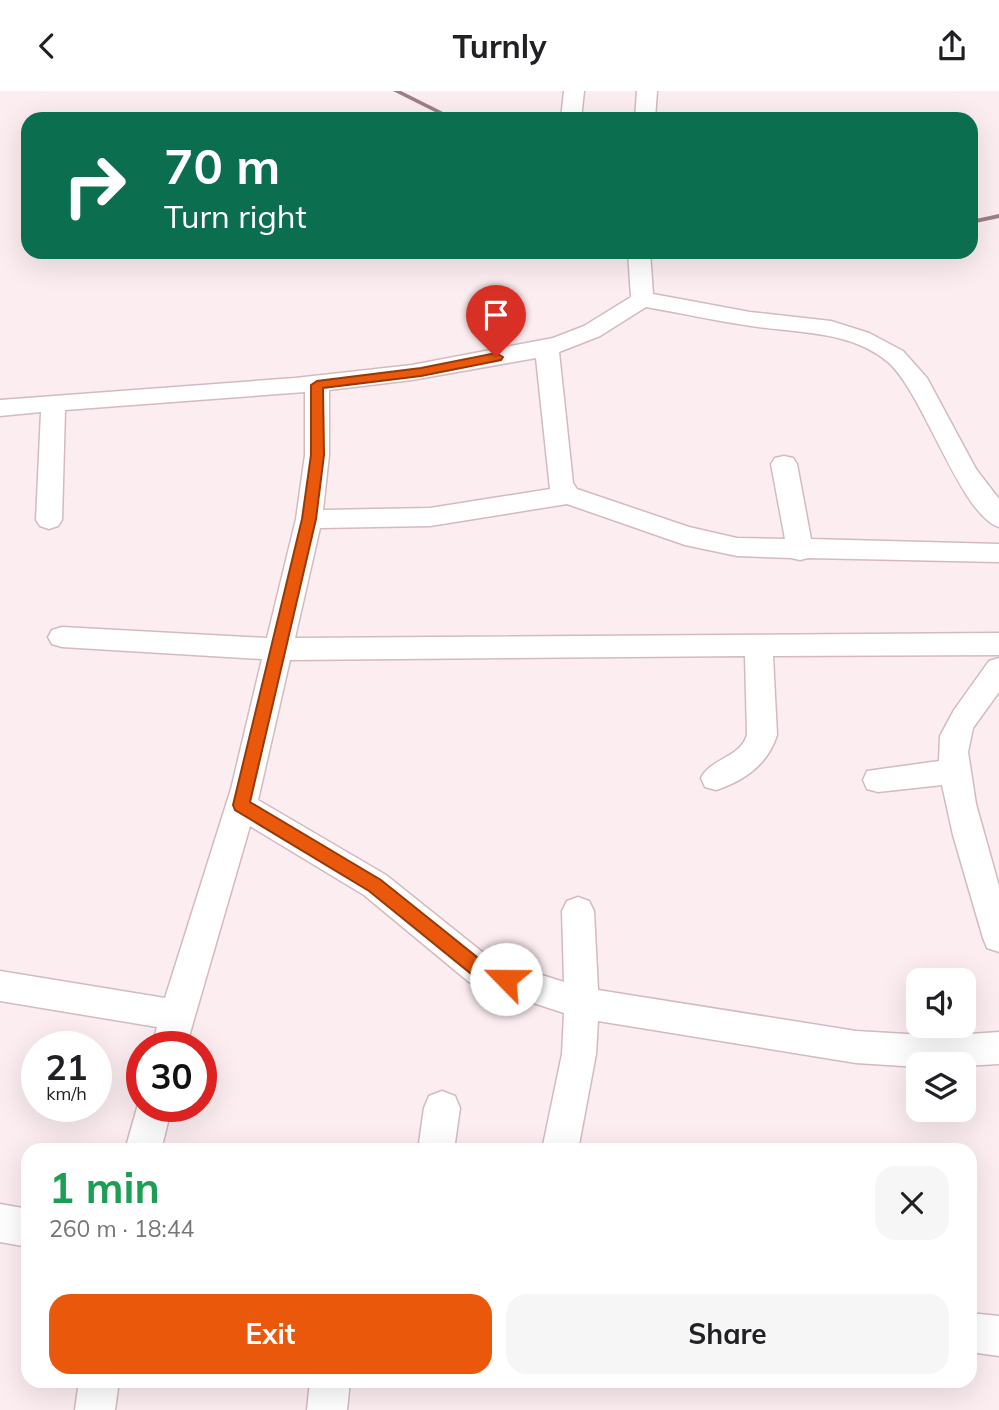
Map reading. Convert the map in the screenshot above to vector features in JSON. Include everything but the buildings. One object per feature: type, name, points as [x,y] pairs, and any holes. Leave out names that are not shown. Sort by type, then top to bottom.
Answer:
[{"type":"street","points":[[572,112],[574,91]]},
{"type":"street","points":[[646,112],[647,91]]},
{"type":"street","points":[[639,259],[642,299]]},
{"type":"street","points":[[0,408],[53,402],[317,385],[421,372],[547,347],[590,332],[642,299],[750,319],[831,328],[861,338],[895,356],[915,378],[966,473],[999,518]]},
{"type":"street","points":[[547,347],[560,485],[568,495]]},
{"type":"street","points":[[0,986],[173,1031],[243,797],[309,519],[317,455],[317,385]]},
{"type":"street","points":[[49,520],[53,402]]},
{"type":"street","points":[[784,464],[800,551]]},
{"type":"street","points":[[309,519],[430,517],[568,495],[699,541],[737,547],[800,551],[999,553]]},
{"type":"street","points":[[62,637],[279,649],[999,644]]},
{"type":"street","points":[[716,778],[750,758],[760,745],[759,645]]},
{"type":"street","points":[[999,669],[955,736],[952,748],[980,875],[999,939]]},
{"type":"street","points":[[878,780],[955,771]]},
{"type":"street","points":[[243,797],[375,885],[481,971],[582,1003],[856,1047],[941,1052],[999,1048]]},
{"type":"street","points":[[561,1143],[579,1054],[582,1003],[578,911]]},
{"type":"street","points":[[437,1143],[442,1108]]},
{"type":"street","points":[[145,1143],[150,1122]]},
{"type":"street","points":[[0,1223],[21,1227]]},
{"type":"street","points":[[977,1334],[999,1336]]},
{"type":"street","points":[[95,1410],[98,1388]]},
{"type":"street","points":[[327,1410],[329,1388]]},
{"type":"waterway","points":[[396,91],[440,112]]},
{"type":"waterway","points":[[978,220],[999,216]]},
{"type":"route","points":[[496,357],[421,372],[317,385],[317,455],[309,519],[241,805],[375,885],[481,971],[506,979]]}]
